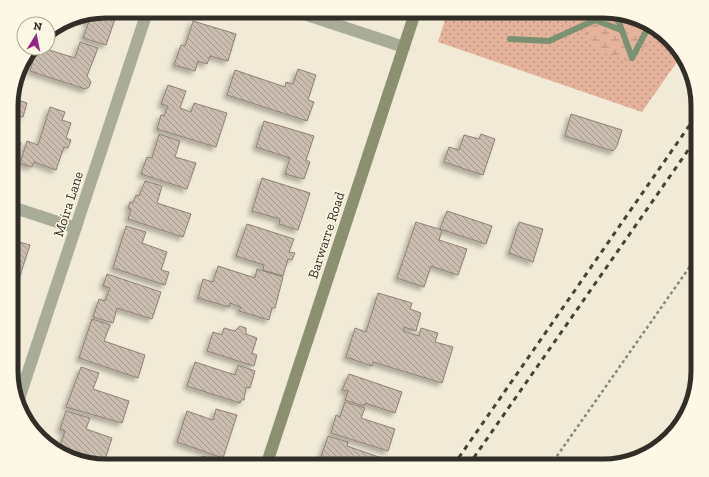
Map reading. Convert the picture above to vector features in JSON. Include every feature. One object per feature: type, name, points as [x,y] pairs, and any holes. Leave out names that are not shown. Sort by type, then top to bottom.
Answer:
[{"type":"street","name":"Moira Lane","points":[[21,392],[145,18]]},
{"type":"street","points":[[316,18],[404,47]]},
{"type":"street","name":"Barwarre Road","points":[[268,459],[413,18]]},
{"type":"street","points":[[18,209],[76,228]]},
{"type":"path","points":[[555,459],[691,265]]},
{"type":"green space","points":[[445,18],[603,18],[626,21],[647,30],[665,44],[678,60],[642,112],[438,42]]},
{"type":"green space","points":[[578,18],[603,18],[626,21],[653,34],[633,63],[596,50]]},
{"type":"building","points":[[115,18],[106,45],[83,38],[89,21],[87,20]]},
{"type":"building","points":[[193,21],[236,34],[228,61],[210,56],[207,64],[198,61],[195,71],[174,65],[181,45],[185,46]]},
{"type":"building","points":[[80,42],[98,48],[87,76],[91,82],[89,87],[85,89],[30,71],[35,56],[56,56],[56,52],[75,58]]},
{"type":"building","points":[[298,69],[316,75],[308,100],[314,102],[307,121],[227,95],[235,70],[285,87],[286,82],[293,84]]},
{"type":"building","points":[[168,85],[186,91],[180,108],[191,112],[194,103],[227,113],[216,147],[157,129],[161,115],[164,116],[168,106],[161,104]]},
{"type":"building","points":[[19,100],[27,103],[23,117],[18,115]]},
{"type":"building","points":[[50,107],[65,112],[62,120],[71,123],[66,138],[71,140],[68,148],[64,147],[56,170],[34,162],[32,167],[20,163],[27,141],[38,145]]},
{"type":"building","points":[[571,114],[622,130],[617,146],[613,151],[565,136]]},
{"type":"building","points":[[264,121],[314,136],[306,160],[310,162],[304,179],[285,174],[290,158],[256,147]]},
{"type":"building","points":[[159,134],[180,141],[175,157],[196,163],[187,189],[141,174],[147,157],[152,158]]},
{"type":"building","points":[[481,134],[495,139],[483,175],[444,162],[449,147],[459,150],[464,135],[479,139]]},
{"type":"building","points":[[18,142],[21,143],[18,151]]},
{"type":"building","points":[[262,178],[310,193],[298,230],[279,224],[280,219],[252,211]]},
{"type":"building","points":[[145,181],[162,186],[157,203],[191,214],[183,237],[128,219],[131,209],[128,208],[130,202],[133,203],[136,195],[139,196]]},
{"type":"building","points":[[447,211],[492,226],[486,244],[440,229]]},
{"type":"building","points":[[416,222],[442,230],[439,240],[467,249],[458,275],[431,266],[424,287],[397,278]]},
{"type":"building","points":[[519,222],[543,229],[533,262],[509,253]]},
{"type":"building","points":[[247,224],[294,239],[289,252],[295,253],[292,260],[288,259],[283,276],[263,270],[264,265],[236,256]]},
{"type":"building","points":[[126,226],[146,232],[142,243],[167,252],[161,270],[169,272],[165,285],[113,268]]},
{"type":"building","points":[[18,242],[30,245],[18,282]]},
{"type":"building","points":[[218,266],[255,278],[257,269],[283,277],[275,308],[272,308],[269,320],[239,311],[241,307],[230,303],[229,307],[198,298],[203,279],[213,282]]},
{"type":"building","points":[[107,274],[161,292],[152,319],[117,308],[113,323],[93,317],[99,299],[105,301],[110,288],[103,286]]},
{"type":"building","points":[[378,293],[412,303],[410,309],[421,313],[416,331],[404,327],[403,331],[419,336],[421,328],[438,333],[435,342],[453,347],[442,383],[373,362],[372,366],[346,357],[355,328],[366,332]]},
{"type":"building","points":[[92,319],[110,325],[104,341],[145,355],[138,378],[79,358]]},
{"type":"building","points":[[240,326],[246,328],[246,334],[257,338],[252,353],[257,355],[254,366],[207,351],[213,332],[222,335],[224,328],[235,331]]},
{"type":"building","points":[[195,362],[235,375],[238,365],[255,371],[250,388],[246,387],[244,400],[241,400],[240,403],[187,386]]},
{"type":"building","points":[[81,367],[99,373],[93,389],[129,401],[122,423],[66,407]]},
{"type":"building","points":[[349,374],[402,392],[395,413],[365,403],[364,406],[345,400],[348,391],[342,390]]},
{"type":"building","points":[[345,402],[365,408],[361,418],[395,429],[388,451],[331,433],[336,415],[340,417]]},
{"type":"building","points":[[216,409],[237,415],[223,458],[177,442],[187,411],[213,420]]},
{"type":"building","points":[[66,411],[90,418],[86,429],[112,438],[105,459],[83,456],[60,446],[65,431],[60,429]]},
{"type":"building","points":[[328,436],[348,442],[347,446],[385,459],[320,459]]},
{"type":"building","points":[[202,456],[212,459],[201,459]]},
{"type":"waterway","points":[[510,39],[549,41],[595,20],[621,30]]},
{"type":"waterway","points":[[618,20],[632,58]]},
{"type":"waterway","points":[[632,58],[647,30]]},
{"type":"railway","points":[[458,459],[691,123]]},
{"type":"railway","points":[[473,459],[691,146]]}]
